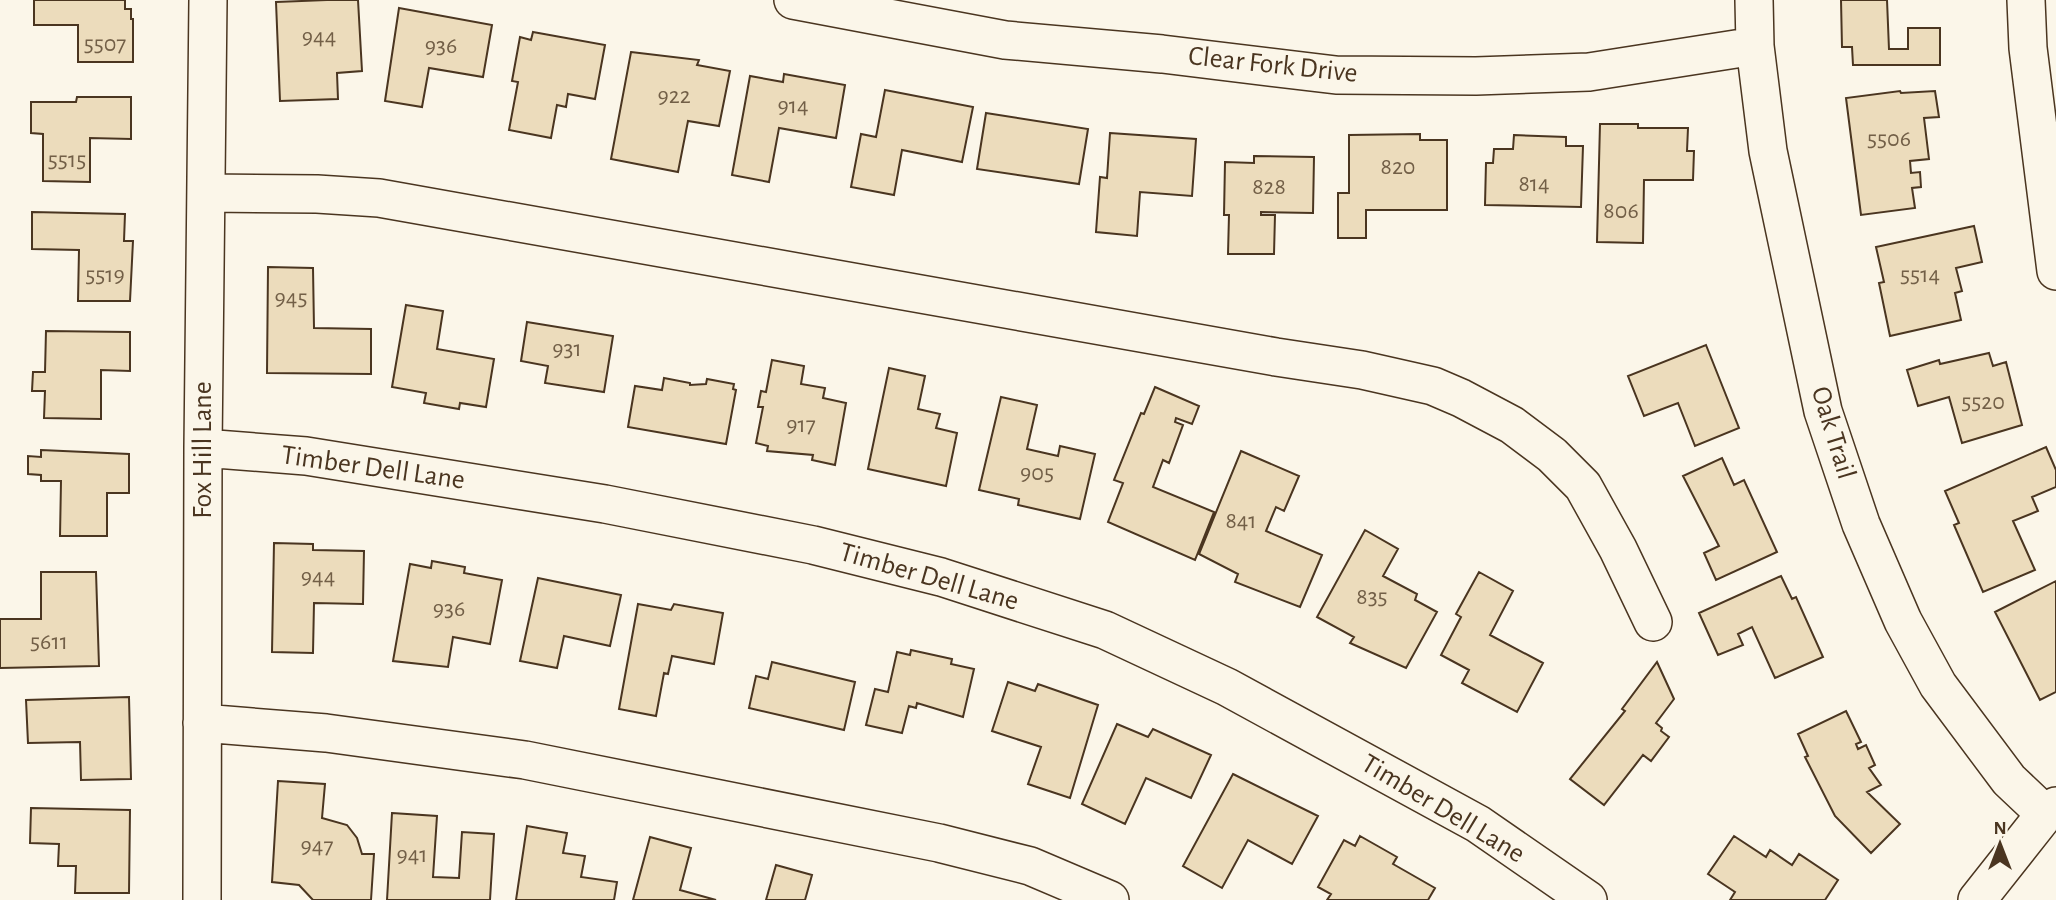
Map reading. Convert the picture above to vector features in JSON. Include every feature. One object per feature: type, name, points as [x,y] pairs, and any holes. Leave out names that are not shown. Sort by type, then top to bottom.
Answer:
[{"type":"street","name":"Fox Hill Lane","points":[[202,900],[208,0]]},
{"type":"street","name":"Clear Fork Drive","points":[[793,0],[1004,40],[1162,54],[1336,75],[1476,76],[1589,72],[1755,46]]},
{"type":"street","name":"Oak Trail","points":[[1754,0],[1755,46],[1768,151],[1823,411],[1861,524],[1903,621],[1938,685],[2009,780],[2051,810]]},
{"type":"street","points":[[2026,0],[2028,48],[2056,271]]},
{"type":"street","points":[[206,193],[317,194],[379,198],[1362,370],[1433,386],[1512,425],[1552,455],[1583,485],[1653,622]]},
{"type":"street","name":"Timber Dell Lane","points":[[203,448],[320,458],[605,504],[814,545],[941,577],[1105,630],[1227,687],[1478,824],[1588,900]]},
{"type":"street","points":[[202,723],[326,733],[525,760],[939,843],[1030,866],[1110,900]]},
{"type":"street","points":[[1977,900],[2051,810]]},
{"type":"building","points":[[34,0],[125,0],[125,9],[131,9],[133,19],[133,62],[78,62],[78,25],[34,25]]},
{"type":"building","points":[[358,0],[362,71],[337,73],[338,99],[280,101],[276,2]]},
{"type":"building","points":[[1841,0],[1887,0],[1889,49],[1908,49],[1908,28],[1940,28],[1940,65],[1853,65],[1852,47],[1842,47]]},
{"type":"building","points":[[399,8],[492,25],[483,77],[429,68],[422,107],[385,101]]},
{"type":"building","points":[[533,32],[605,45],[595,99],[568,94],[566,107],[557,105],[551,138],[509,130],[518,82],[512,81],[520,37],[531,40]]},
{"type":"building","points":[[631,52],[699,60],[697,65],[730,71],[719,126],[688,121],[678,172],[611,159]]},
{"type":"building","points":[[784,74],[845,85],[836,138],[779,128],[769,182],[732,175],[750,76],[783,82]]},
{"type":"building","points":[[885,90],[973,107],[962,162],[902,150],[894,195],[851,187],[861,134],[876,137]]},
{"type":"building","points":[[1900,91],[1935,91],[1939,117],[1924,118],[1929,159],[1910,161],[1911,173],[1920,172],[1921,187],[1912,188],[1915,208],[1861,215],[1846,98]]},
{"type":"building","points":[[77,97],[131,97],[131,139],[90,138],[90,182],[43,181],[43,134],[31,133],[31,102],[76,102]]},
{"type":"building","points":[[986,113],[1088,129],[1079,184],[977,169]]},
{"type":"building","points":[[1600,124],[1638,124],[1638,128],[1688,128],[1687,151],[1694,151],[1693,180],[1644,180],[1643,243],[1597,242]]},
{"type":"building","points":[[1110,133],[1196,139],[1192,196],[1140,192],[1137,236],[1096,232],[1100,177],[1107,178]]},
{"type":"building","points":[[1420,134],[1420,140],[1447,140],[1447,210],[1366,210],[1366,238],[1338,238],[1338,193],[1349,193],[1349,135]]},
{"type":"building","points":[[1514,135],[1566,137],[1566,146],[1583,146],[1581,207],[1485,205],[1486,163],[1493,163],[1494,149],[1513,149]]},
{"type":"building","points":[[1254,156],[1314,157],[1313,213],[1261,212],[1261,215],[1275,215],[1274,254],[1228,254],[1229,215],[1224,215],[1225,162],[1254,163]]},
{"type":"building","points":[[32,212],[125,214],[124,241],[133,241],[130,301],[78,301],[79,250],[32,249]]},
{"type":"building","points":[[1974,226],[1982,262],[1956,268],[1962,291],[1955,293],[1961,320],[1890,336],[1879,283],[1884,282],[1876,247]]},
{"type":"building","points":[[268,267],[313,268],[314,328],[371,329],[371,374],[267,373]]},
{"type":"building","points":[[406,305],[443,311],[437,349],[494,359],[486,407],[460,403],[459,409],[424,403],[426,393],[392,387]]},
{"type":"building","points":[[527,322],[613,336],[604,392],[545,383],[548,366],[521,361]]},
{"type":"building","points":[[46,331],[130,332],[130,371],[101,370],[101,419],[44,418],[45,391],[32,391],[33,372],[45,372]]},
{"type":"building","points":[[1706,345],[1739,428],[1695,446],[1678,403],[1644,416],[1628,376]]},
{"type":"building","points":[[1989,353],[1993,366],[2006,362],[2022,425],[1962,443],[1949,397],[1918,406],[1907,370],[1939,360],[1940,364]]},
{"type":"building","points":[[772,360],[804,366],[801,384],[825,388],[823,398],[846,403],[835,465],[812,460],[813,455],[767,451],[768,446],[756,443],[763,407],[758,407],[761,391],[766,392]]},
{"type":"building","points":[[889,368],[925,376],[918,409],[940,414],[936,428],[957,433],[946,486],[868,469]]},
{"type":"building","points":[[664,378],[690,385],[706,384],[707,379],[734,384],[733,389],[736,390],[726,444],[628,427],[635,386],[662,390]]},
{"type":"building","points":[[1155,387],[1199,406],[1192,424],[1176,418],[1175,422],[1183,425],[1169,463],[1163,460],[1153,487],[1214,512],[1195,560],[1108,522],[1123,483],[1114,480],[1141,413],[1144,414]]},
{"type":"building","points":[[1001,397],[1037,405],[1027,449],[1058,456],[1060,446],[1095,454],[1080,519],[1018,505],[1019,499],[979,490]]},
{"type":"building","points":[[2046,447],[2056,470],[2056,487],[2032,497],[2038,511],[2013,521],[2035,570],[1983,592],[1954,525],[1959,523],[1945,491]]},
{"type":"building","points":[[41,450],[129,454],[129,493],[107,493],[107,536],[60,536],[61,481],[41,481],[41,475],[28,474],[28,456],[41,457]]},
{"type":"building","points":[[1241,451],[1299,476],[1284,511],[1276,507],[1266,531],[1322,555],[1300,607],[1235,582],[1238,574],[1199,554]]},
{"type":"building","points":[[1722,458],[1734,485],[1744,480],[1777,552],[1716,580],[1704,553],[1719,546],[1683,476]]},
{"type":"building","points":[[1365,530],[1398,549],[1383,576],[1417,594],[1415,600],[1437,612],[1406,668],[1350,643],[1354,637],[1317,617]]},
{"type":"building","points":[[274,543],[313,544],[313,550],[364,551],[363,604],[314,603],[313,653],[272,652]]},
{"type":"building","points":[[432,561],[465,567],[464,573],[502,580],[490,644],[453,637],[448,667],[393,661],[410,564],[431,568]]},
{"type":"building","points":[[41,572],[96,572],[99,666],[0,668],[0,619],[41,619]]},
{"type":"building","points":[[1479,572],[1513,591],[1490,635],[1543,663],[1517,712],[1462,683],[1469,670],[1441,655],[1461,617],[1456,614]]},
{"type":"building","points":[[1781,576],[1792,599],[1796,597],[1823,657],[1775,678],[1752,627],[1738,634],[1743,645],[1718,655],[1699,613]]},
{"type":"building","points":[[538,578],[621,595],[610,646],[564,636],[557,668],[520,661]]},
{"type":"building","points":[[2056,581],[2056,692],[2040,700],[1995,612]]},
{"type":"building","points":[[638,604],[671,610],[674,604],[723,613],[714,664],[672,656],[668,674],[664,673],[656,716],[619,709]]},
{"type":"building","points":[[911,650],[952,659],[951,664],[974,669],[963,717],[917,703],[916,708],[909,706],[902,733],[866,725],[875,689],[888,692],[897,652],[910,655]]},
{"type":"building","points":[[772,662],[855,682],[844,730],[749,708],[756,676],[768,679]]},
{"type":"building","points":[[1657,662],[1674,699],[1656,723],[1669,737],[1651,761],[1643,755],[1604,805],[1570,779],[1625,711],[1622,709]]},
{"type":"building","points":[[1008,682],[1035,691],[1038,684],[1098,705],[1070,798],[1028,784],[1041,747],[992,731]]},
{"type":"building","points":[[129,697],[131,779],[81,780],[80,742],[28,743],[26,700]]},
{"type":"building","points":[[1846,711],[1861,742],[1856,744],[1858,749],[1866,745],[1875,765],[1869,768],[1881,785],[1867,792],[1900,824],[1871,853],[1835,816],[1805,757],[1808,756],[1798,734]]},
{"type":"building","points":[[1117,724],[1148,737],[1153,729],[1211,755],[1191,798],[1146,778],[1125,824],[1082,804]]},
{"type":"building","points":[[1233,774],[1318,816],[1292,864],[1248,840],[1222,888],[1183,866]]},
{"type":"building","points":[[278,781],[325,784],[322,818],[347,825],[357,838],[362,854],[374,854],[371,900],[313,900],[299,885],[272,882]]},
{"type":"building","points":[[31,808],[130,810],[129,893],[75,893],[76,866],[58,866],[59,844],[30,843]]},
{"type":"building","points":[[392,813],[437,816],[433,877],[459,878],[462,832],[494,834],[490,900],[387,900]]},
{"type":"building","points":[[527,826],[567,833],[563,853],[585,856],[581,877],[617,882],[614,900],[516,900]]},
{"type":"building","points":[[1360,836],[1397,857],[1393,864],[1435,888],[1428,900],[1327,900],[1331,894],[1318,887],[1344,840],[1355,846]]},
{"type":"building","points":[[1734,836],[1766,857],[1770,850],[1792,865],[1799,854],[1838,880],[1825,900],[1730,900],[1735,892],[1708,874]]},
{"type":"building","points":[[650,837],[691,848],[680,890],[716,900],[633,900]]},
{"type":"building","points":[[776,865],[812,875],[805,900],[766,900]]}]
